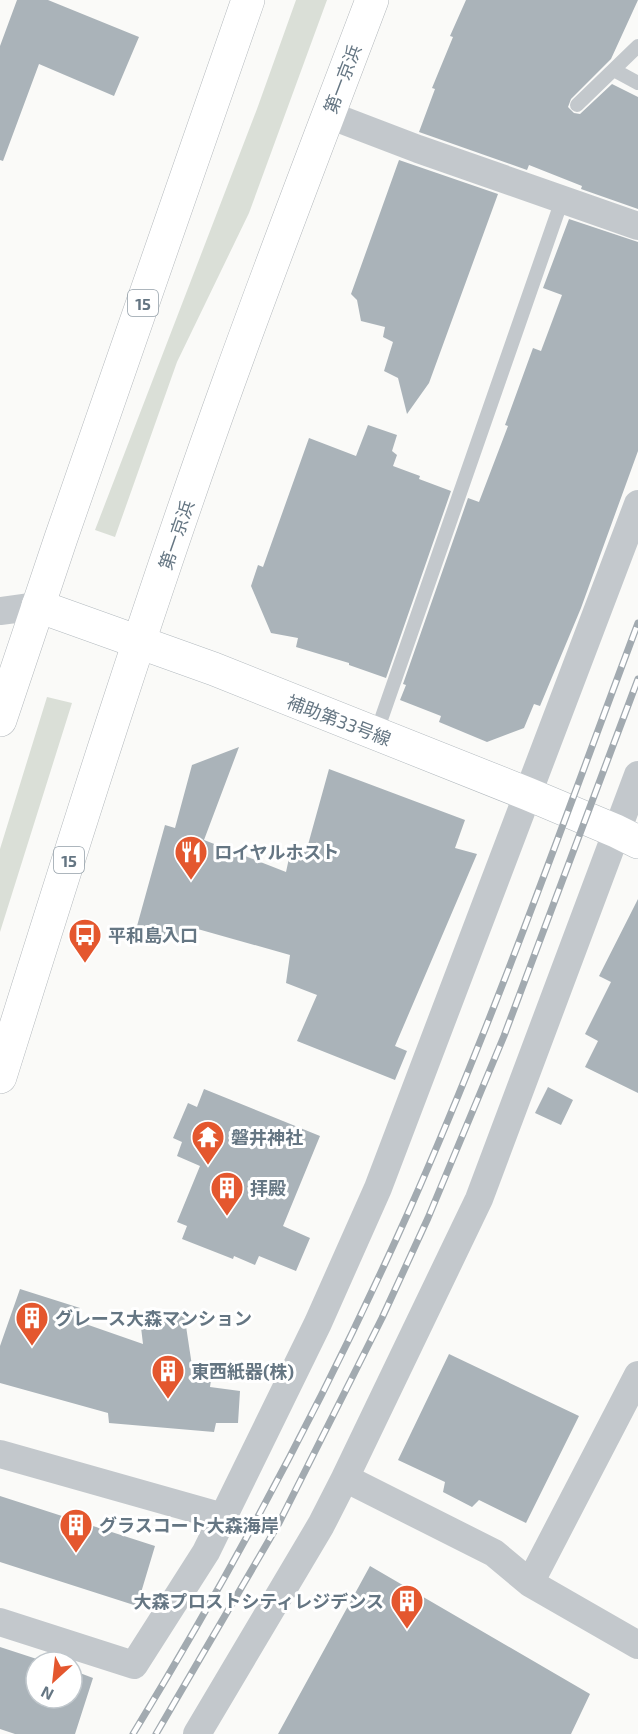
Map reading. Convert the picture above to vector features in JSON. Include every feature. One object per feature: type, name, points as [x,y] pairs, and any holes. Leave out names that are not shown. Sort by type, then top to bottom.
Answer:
[{"type":"main road","name":"15","points":[[0,720],[248,0]]},
{"type":"main road","name":"第一京浜","points":[[0,1077],[138,643],[229,382],[372,0]]},
{"type":"main road","name":"補助第33号線","points":[[38,606],[214,669],[528,794],[627,837]]},
{"type":"street","points":[[329,115],[403,144],[638,226]]},
{"type":"street","points":[[0,1622],[134,1665],[206,1552],[318,1323],[378,1188],[638,504]]},
{"type":"street","points":[[0,611],[38,606]]},
{"type":"street","points":[[197,1734],[321,1525],[479,1199],[627,837],[638,774]]},
{"type":"street","points":[[530,1583],[638,1375]]},
{"type":"street","points":[[0,1454],[224,1517]]},
{"type":"street","points":[[345,1478],[494,1553],[530,1583],[638,1645]]},
{"type":"lane","points":[[577,105],[638,46]]},
{"type":"lane","points":[[614,70],[638,83]]},
{"type":"lane","points":[[376,734],[562,200]]},
{"type":"shaded area","points":[[296,0],[327,0],[249,213],[177,362],[115,537],[95,530],[257,109]]},
{"type":"shaded area","points":[[47,697],[72,703],[0,932],[0,849]]},
{"type":"building","points":[[17,0],[48,0],[139,37],[114,96],[39,64],[3,161],[0,160],[0,46]]},
{"type":"building","points":[[466,0],[638,0],[611,59],[571,99],[568,107],[574,113],[580,114],[612,84],[638,97],[638,209],[581,189],[582,186],[529,165],[527,170],[419,132],[435,89],[432,88],[453,37],[450,36]]},
{"type":"building","points":[[399,160],[498,194],[429,383],[407,414],[398,378],[384,371],[393,342],[383,337],[385,327],[361,321],[357,300],[351,294]]},
{"type":"building","points":[[569,219],[638,242],[638,451],[581,608],[540,706],[534,704],[524,728],[487,742],[439,722],[441,716],[400,700],[406,685],[403,684],[468,498],[479,502],[508,426],[505,425],[533,348],[541,351],[562,295],[543,288]]},
{"type":"building","points":[[368,425],[397,435],[392,451],[397,455],[393,466],[451,491],[386,678],[349,665],[349,663],[296,647],[298,638],[271,633],[251,586],[258,565],[263,567],[309,438],[356,456]]},
{"type":"building","points":[[239,747],[204,840],[286,872],[291,849],[306,852],[329,769],[465,820],[455,848],[477,854],[395,1046],[407,1051],[395,1080],[297,1041],[317,995],[286,983],[290,955],[187,926],[184,941],[137,926],[165,825],[175,828],[192,765]]},
{"type":"building","points":[[638,899],[638,1093],[585,1067],[598,1041],[585,1034],[611,982],[599,976]]},
{"type":"building","points":[[548,1087],[573,1100],[561,1125],[535,1113]]},
{"type":"building","points":[[204,1089],[320,1136],[283,1226],[310,1238],[296,1271],[259,1256],[255,1265],[234,1256],[233,1259],[182,1239],[187,1226],[177,1222],[200,1166],[177,1156],[182,1142],[173,1138],[188,1103],[197,1107]]},
{"type":"building","points":[[20,1289],[80,1308],[77,1321],[143,1344],[140,1319],[184,1313],[194,1379],[211,1380],[210,1387],[240,1391],[238,1423],[216,1423],[214,1432],[109,1423],[108,1413],[0,1383],[0,1346]]},
{"type":"building","points":[[449,1354],[579,1416],[526,1523],[479,1500],[472,1507],[443,1492],[445,1482],[398,1460]]},
{"type":"building","name":"グラスコート大森海岸","points":[[0,1496],[155,1546],[137,1606],[0,1562]]},
{"type":"building","name":"大森プロストシティレジデンス","points":[[370,1566],[590,1694],[571,1734],[278,1734]]},
{"type":"building","points":[[0,1647],[24,1655],[24,1710],[83,1710],[75,1734],[15,1734],[0,1729]]},
{"type":"building","points":[[84,1675],[93,1678],[84,1706]]},
{"type":"railway","points":[[133,1734],[208,1607],[279,1478],[346,1346],[408,1213],[499,993],[638,623]]},
{"type":"railway","points":[[156,1734],[279,1523],[382,1318],[428,1218],[504,1036],[638,679]]},
{"type":"place","name":"ロイヤルホスト","points":[[191,881]]},
{"type":"place","name":"平和島入口","points":[[85,964]]},
{"type":"place","name":"磐井神社","points":[[208,1166]]},
{"type":"place","name":"拝殿","points":[[227,1217]]},
{"type":"place","name":"グレース大森マンション","points":[[32,1347]]},
{"type":"place","name":"東西紙器(株)","points":[[168,1400]]},
{"type":"place","name":"グラスコート大森海岸","points":[[76,1554]]},
{"type":"place","name":"大森プロストシティレジデンス","points":[[407,1630]]}]
